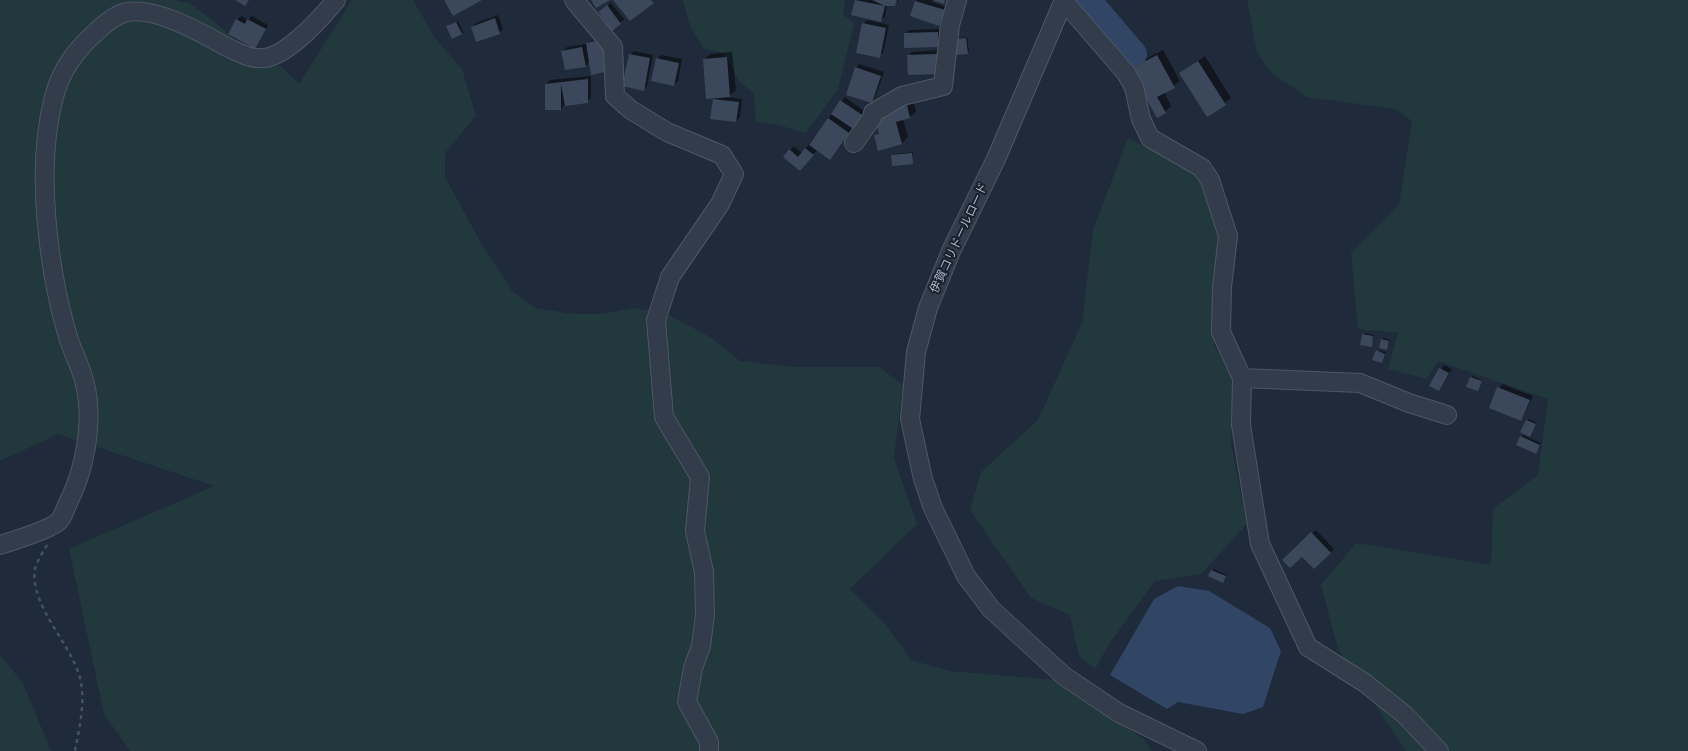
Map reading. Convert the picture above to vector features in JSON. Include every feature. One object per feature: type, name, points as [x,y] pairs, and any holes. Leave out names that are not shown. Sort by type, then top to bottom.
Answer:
[{"type":"street","points":[[0,545],[27,537],[59,521],[76,489],[82,468],[87,412],[85,384],[69,340],[58,294],[46,222],[46,141],[54,96],[64,69],[75,51],[98,29],[124,13],[141,11],[164,17],[244,55],[262,59],[276,56],[286,49],[336,0]]},
{"type":"street","points":[[574,0],[613,47],[615,96],[631,110],[667,132],[722,155],[734,174],[720,204],[670,277],[656,320],[664,417],[700,478],[695,531],[704,572],[705,615],[701,646],[693,668],[687,702],[709,742],[709,751]]},
{"type":"street","points":[[854,143],[872,118],[873,113],[902,96],[943,86],[950,25],[957,0]]},
{"type":"street","points":[[1064,0],[1126,73],[1134,88],[1141,119],[1150,138],[1202,168],[1210,180],[1228,236],[1222,287],[1221,332],[1242,378],[1241,424],[1260,544],[1308,647],[1365,683],[1405,714],[1439,751]]},
{"type":"street","name":"伊賀コリドールロード","points":[[1064,0],[996,159],[951,251],[928,308],[916,352],[910,419],[923,479],[933,508],[966,576],[991,609],[1064,676],[1119,713],[1197,751]]},
{"type":"street","points":[[1242,378],[1360,383],[1409,403],[1447,415]]},
{"type":"path","points":[[59,521],[36,568],[35,591],[72,658],[81,680],[81,717],[75,751]]},
{"type":"green space","points":[[0,0],[176,0],[191,4],[222,28],[252,58],[281,66],[299,84],[352,0],[413,0],[435,38],[462,69],[476,116],[445,153],[445,177],[481,243],[512,291],[536,308],[572,314],[602,314],[632,308],[665,313],[710,337],[740,361],[795,367],[879,367],[903,385],[894,458],[917,524],[850,589],[886,625],[911,660],[949,671],[1058,680],[1144,739],[1152,751],[130,751],[104,714],[69,549],[214,486],[58,434],[0,461]]},
{"type":"green space","points":[[678,0],[845,0],[843,14],[854,24],[838,89],[806,133],[778,125],[756,122],[754,94],[739,81],[724,53],[704,49],[690,26],[683,1]]},
{"type":"green space","points":[[1247,0],[1688,0],[1688,751],[1406,751],[1338,649],[1321,585],[1356,543],[1491,565],[1493,509],[1538,475],[1548,399],[1438,361],[1427,379],[1388,369],[1398,333],[1358,329],[1351,253],[1399,205],[1412,121],[1395,109],[1306,97],[1271,72],[1257,53]]},
{"type":"green space","points":[[1128,138],[1197,173],[1220,237],[1214,345],[1233,379],[1231,443],[1247,524],[1201,574],[1155,581],[1109,644],[1095,669],[1079,656],[1070,615],[1031,598],[970,510],[981,472],[1038,420],[1082,323],[1093,230]]},
{"type":"green space","points":[[0,655],[23,683],[51,751],[0,751]]},
{"type":"water","points":[[1178,586],[1209,591],[1270,628],[1281,651],[1263,707],[1243,714],[1178,702],[1167,709],[1110,675],[1154,599]]},
{"type":"building","points":[[235,0],[249,0],[245,6]]},
{"type":"building","points":[[444,0],[482,0],[453,16]]},
{"type":"building","points":[[591,0],[610,0],[596,8]]},
{"type":"building","points":[[613,0],[651,0],[654,3],[630,21]]},
{"type":"building","points":[[855,0],[885,6],[881,22],[851,15]]},
{"type":"building","points":[[872,0],[897,0],[895,6],[885,6]]},
{"type":"building","points":[[932,0],[945,0],[944,4]]},
{"type":"building","points":[[915,1],[945,10],[939,26],[910,16]]},
{"type":"building","points":[[607,5],[621,24],[612,31],[598,12]]},
{"type":"building","points":[[495,18],[500,34],[476,42],[471,27]]},
{"type":"building","points":[[236,19],[245,24],[247,19],[266,29],[255,49],[228,34]]},
{"type":"building","points":[[456,22],[462,34],[452,39],[446,26]]},
{"type":"building","points":[[862,23],[886,28],[880,58],[856,53]]},
{"type":"building","points":[[938,32],[938,47],[904,48],[904,33]]},
{"type":"building","points":[[966,38],[968,54],[955,55],[954,39]]},
{"type":"building","points":[[604,40],[609,71],[591,75],[586,43]]},
{"type":"building","points":[[582,47],[586,67],[565,70],[561,51]]},
{"type":"building","points":[[629,54],[650,58],[644,91],[622,86]]},
{"type":"building","points":[[937,54],[939,74],[908,75],[907,55]]},
{"type":"building","points":[[1157,55],[1175,88],[1157,97],[1166,113],[1157,118],[1130,69]]},
{"type":"building","points":[[727,57],[730,97],[706,99],[703,59]]},
{"type":"building","points":[[656,58],[679,63],[674,86],[651,81]]},
{"type":"building","points":[[1198,61],[1226,105],[1207,117],[1179,73]]},
{"type":"building","points":[[855,67],[881,76],[872,103],[846,95]]},
{"type":"building","points":[[588,79],[588,103],[565,106],[561,84],[561,110],[545,110],[545,84]]},
{"type":"building","points":[[713,99],[739,102],[736,122],[710,119]]},
{"type":"building","points":[[840,100],[868,119],[858,132],[831,114]]},
{"type":"building","points":[[907,105],[910,118],[896,122],[902,144],[878,151],[874,135],[879,134],[874,114]]},
{"type":"building","points":[[828,118],[849,133],[830,160],[809,145]]},
{"type":"building","points":[[805,148],[814,155],[800,171],[783,157],[789,149],[798,157]]},
{"type":"building","points":[[912,153],[913,164],[892,166],[891,155]]},
{"type":"building","points":[[1362,334],[1373,336],[1372,347],[1360,345]]},
{"type":"building","points":[[1381,339],[1389,341],[1387,350],[1379,348]]},
{"type":"building","points":[[1376,350],[1385,354],[1382,363],[1372,360]]},
{"type":"building","points":[[1439,368],[1449,373],[1439,391],[1429,386]]},
{"type":"building","points":[[1470,377],[1482,381],[1478,391],[1466,387]]},
{"type":"building","points":[[1497,387],[1530,400],[1521,421],[1489,408]]},
{"type":"building","points":[[1526,420],[1536,424],[1530,437],[1520,432]]},
{"type":"building","points":[[1520,436],[1540,445],[1536,454],[1516,445]]},
{"type":"building","points":[[1311,532],[1331,553],[1314,569],[1302,557],[1290,568],[1282,560]]},
{"type":"building","points":[[1211,570],[1226,576],[1223,583],[1208,576]]},
{"type":"waterway","points":[[1088,0],[1134,54]]}]
